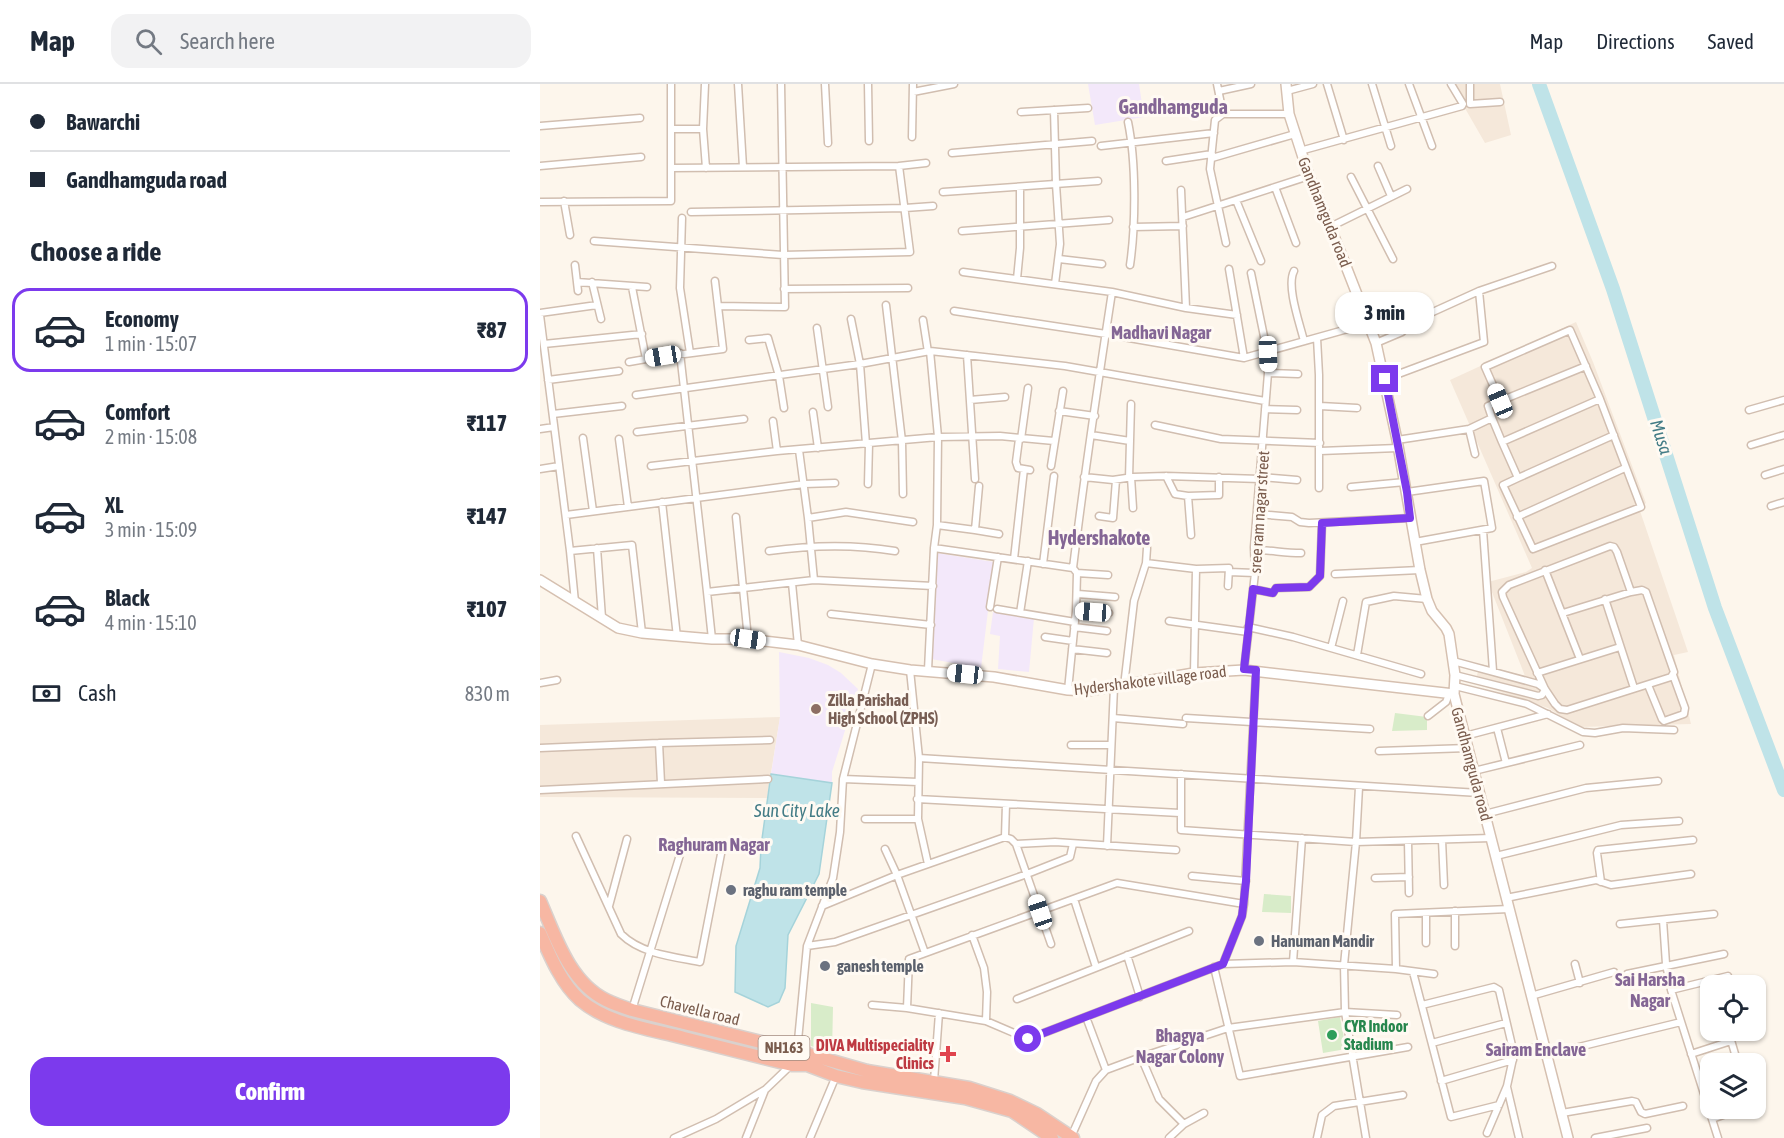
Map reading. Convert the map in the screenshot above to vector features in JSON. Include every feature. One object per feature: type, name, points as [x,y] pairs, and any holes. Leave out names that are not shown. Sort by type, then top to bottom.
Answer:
[{"type":"highway","name":"Chavella road","points":[[540,901],[568,960],[584,984],[606,1001],[632,1010],[867,1071],[969,1088],[1010,1101],[1072,1137]]},
{"type":"highway","name":"Chavella road","points":[[540,933],[550,956],[568,986],[580,1000],[596,1011],[625,1023],[792,1065],[807,1065],[836,1076],[965,1098],[1012,1111],[1050,1137]]},
{"type":"street","points":[[540,202],[671,201],[671,84]]},
{"type":"street","points":[[705,84],[703,129],[706,168]]},
{"type":"street","points":[[738,84],[743,167]]},
{"type":"street","points":[[718,306],[785,307],[781,84]]},
{"type":"street","points":[[825,84],[828,143]]},
{"type":"street","points":[[868,84],[869,141]]},
{"type":"street","points":[[912,137],[913,88],[954,84]]},
{"type":"street","points":[[1223,114],[1218,88],[1251,84]]},
{"type":"street","points":[[1287,88],[1313,84]]},
{"type":"street","points":[[1327,84],[1344,140]]},
{"type":"street","points":[[1371,84],[1391,146]]},
{"type":"street","points":[[1409,84],[1432,146]]},
{"type":"street","points":[[1300,152],[1462,106],[1451,84]]},
{"type":"street","points":[[1470,84],[1470,104],[1500,102]]},
{"type":"street","name":"Gandhamguda road","points":[[1287,88],[1289,114],[1300,152],[1376,343],[1398,444],[1410,518],[1427,599],[1432,611],[1446,628],[1455,675],[1453,691],[1568,1138]]},
{"type":"street","points":[[1021,112],[1088,108]]},
{"type":"street","points":[[1054,110],[1060,244],[1055,284]]},
{"type":"street","points":[[1226,243],[1210,169],[1215,120],[1223,114],[1289,114]]},
{"type":"street","points":[[540,126],[640,118]]},
{"type":"street","points":[[1128,122],[1132,143],[1133,227],[1130,265]]},
{"type":"street","points":[[671,129],[703,129]]},
{"type":"street","points":[[1101,146],[1214,133]]},
{"type":"street","points":[[1166,161],[1212,156],[1295,134]]},
{"type":"street","points":[[952,153],[1092,141]]},
{"type":"street","points":[[540,166],[641,157]]},
{"type":"street","points":[[671,168],[899,166],[926,163]]},
{"type":"street","points":[[594,241],[783,255],[910,252],[899,166]]},
{"type":"street","points":[[1378,166],[1391,196]]},
{"type":"street","points":[[1183,216],[1309,176]]},
{"type":"street","points":[[1351,177],[1393,259]]},
{"type":"street","points":[[943,192],[1098,181]]},
{"type":"street","points":[[1017,279],[1020,187]]},
{"type":"street","points":[[1275,187],[1296,243]]},
{"type":"street","points":[[1330,227],[1407,189]]},
{"type":"street","points":[[1180,190],[1186,308]]},
{"type":"street","points":[[1236,200],[1261,261]]},
{"type":"street","points":[[564,201],[570,236]]},
{"type":"street","points":[[691,212],[933,206]]},
{"type":"street","points":[[682,218],[680,288],[690,353]]},
{"type":"street","points":[[962,231],[1109,220]]},
{"type":"street","points":[[1133,227],[1183,226]]},
{"type":"street","points":[[1059,259],[1102,264]]},
{"type":"street","points":[[575,265],[578,291]]},
{"type":"street","points":[[1376,343],[1402,332],[1413,321],[1479,291],[1552,266]]},
{"type":"street","points":[[1229,269],[1244,358]]},
{"type":"street","points":[[1294,271],[1291,276],[1292,293],[1304,341]]},
{"type":"street","points":[[963,272],[1112,292],[1186,308],[1237,315]]},
{"type":"street","name":"sree ram nagar street","points":[[1244,669],[1255,573],[1254,550],[1268,373],[1268,352],[1251,273]]},
{"type":"street","points":[[629,362],[680,353],[723,349],[715,281]]},
{"type":"street","points":[[577,282],[647,287]]},
{"type":"street","points":[[592,282],[601,320]]},
{"type":"street","points":[[632,287],[646,359]]},
{"type":"street","points":[[784,289],[908,288]]},
{"type":"street","points":[[1385,379],[1484,342],[1479,291]]},
{"type":"street","points":[[1068,690],[1077,611],[1078,594],[1075,570],[1084,477],[1112,292]]},
{"type":"street","points":[[575,602],[540,314],[597,305]]},
{"type":"street","points":[[886,306],[894,358],[902,441],[903,494]]},
{"type":"street","points":[[954,311],[1244,358],[1369,323]]},
{"type":"street","points":[[851,319],[860,364],[868,444],[868,484]]},
{"type":"street","points":[[923,320],[929,352],[938,436],[937,525],[928,670]]},
{"type":"street","points":[[817,328],[828,407]]},
{"type":"street","points":[[1500,401],[1485,367],[1570,330],[1600,399],[1614,435],[1625,468],[1641,507],[1533,549],[1503,485],[1614,435]]},
{"type":"street","points":[[543,349],[642,334]]},
{"type":"street","points":[[749,340],[768,338],[779,376],[784,408]]},
{"type":"street","points":[[1317,338],[1320,406],[1319,488]]},
{"type":"street","points":[[636,395],[684,390],[929,352],[1101,372],[1265,401]]},
{"type":"street","points":[[680,353],[712,639]]},
{"type":"street","points":[[967,355],[975,479]]},
{"type":"street","points":[[1518,478],[1488,406],[1586,366]]},
{"type":"street","points":[[548,380],[619,371]]},
{"type":"street","points":[[1268,373],[1298,374]]},
{"type":"street","points":[[1014,559],[1027,470],[1018,468],[1016,462],[1028,388]]},
{"type":"street","points":[[540,391],[549,390]]},
{"type":"street","points":[[1051,466],[1063,391]]},
{"type":"street","points":[[970,400],[1005,397]]},
{"type":"street","points":[[1502,442],[1600,399]]},
{"type":"street","points":[[1749,410],[1784,400]]},
{"type":"street","points":[[1131,404],[1130,478],[1133,508]]},
{"type":"street","points":[[553,414],[622,406]]},
{"type":"street","points":[[1320,406],[1357,408]]},
{"type":"street","points":[[1265,409],[1297,410]]},
{"type":"street","points":[[1059,411],[1095,416]]},
{"type":"street","points":[[813,412],[818,448]]},
{"type":"street","points":[[1155,425],[1221,440],[1320,447],[1398,444],[1469,429],[1492,417]]},
{"type":"street","points":[[637,432],[744,419]]},
{"type":"street","points":[[773,420],[777,451]]},
{"type":"street","points":[[540,429],[554,427]]},
{"type":"street","points":[[1469,429],[1474,454]]},
{"type":"street","points":[[1091,435],[1130,441]]},
{"type":"street","points":[[1751,445],[1784,435]]},
{"type":"street","points":[[651,466],[777,451],[938,436],[1000,436],[1054,441]]},
{"type":"street","points":[[583,438],[593,511]]},
{"type":"street","points":[[619,439],[628,507]]},
{"type":"street","points":[[799,450],[813,580]]},
{"type":"street","points":[[540,469],[560,466]]},
{"type":"street","points":[[1517,517],[1625,468]]},
{"type":"street","points":[[1765,475],[1784,469]]},
{"type":"street","points":[[1043,564],[1054,476]]},
{"type":"street","points":[[1084,477],[1116,480],[1166,476],[1297,480]]},
{"type":"street","points":[[1166,476],[1175,494],[1188,496],[1219,495],[1219,477]]},
{"type":"street","points":[[1099,516],[1113,518],[1116,480]]},
{"type":"street","points":[[1407,492],[1484,481],[1492,528],[1415,542]]},
{"type":"street","points":[[1351,487],[1405,482]]},
{"type":"street","points":[[566,515],[804,484],[835,483]]},
{"type":"street","points":[[975,530],[979,486]]},
{"type":"street","points":[[1188,496],[1191,535]]},
{"type":"street","points":[[662,502],[677,637]]},
{"type":"street","points":[[1771,506],[1784,502]]},
{"type":"street","points":[[808,518],[846,512],[913,522]]},
{"type":"street","points":[[1257,514],[1292,518],[1309,524],[1410,518]]},
{"type":"street","points":[[736,517],[748,639]]},
{"type":"street","points":[[1253,589],[1273,593],[1276,588],[1309,587],[1320,576],[1322,523]]},
{"type":"street","points":[[937,525],[999,534]]},
{"type":"street","points":[[1483,530],[1493,671]]},
{"type":"street","points":[[570,550],[632,545],[642,633]]},
{"type":"street","points":[[769,551],[810,546],[866,546],[895,551]]},
{"type":"street","points":[[1631,592],[1617,552],[1614,547],[1610,546],[1509,585],[1502,592],[1537,673],[1555,705],[1560,709],[1567,710],[1674,675]]},
{"type":"street","points":[[597,548],[602,618]]},
{"type":"street","points":[[934,548],[1108,575]]},
{"type":"street","points":[[1124,686],[1134,601],[1146,563],[1147,548]]},
{"type":"street","points":[[1254,550],[1300,553]]},
{"type":"street","points":[[998,557],[994,608],[1107,631]]},
{"type":"street","points":[[1020,613],[1028,561]]},
{"type":"street","points":[[1146,563],[1196,569],[1229,568],[1228,586]]},
{"type":"street","points":[[1194,673],[1196,569]]},
{"type":"street","points":[[1335,574],[1420,570]]},
{"type":"street","points":[[1545,570],[1580,659]]},
{"type":"street","points":[[1229,572],[1255,573]]},
{"type":"street","name":"Hydershakote village road","points":[[540,580],[618,628],[677,637],[748,639],[798,645],[872,664],[910,670],[993,677],[1068,690],[1087,691],[1194,673],[1244,669],[1453,691]]},
{"type":"street","points":[[707,592],[813,580],[933,586]]},
{"type":"street","points":[[792,583],[798,645]]},
{"type":"street","points":[[1563,613],[1631,592],[1646,591],[1673,668],[1685,708],[1684,714],[1664,721],[1648,685]]},
{"type":"street","points":[[1078,594],[1115,597]]},
{"type":"street","points":[[1356,655],[1366,602],[1394,596],[1427,599]]},
{"type":"street","points":[[1605,599],[1634,688]]},
{"type":"street","points":[[1331,648],[1343,601]]},
{"type":"street","points":[[1077,611],[1109,613]]},
{"type":"street","points":[[831,614],[931,624]]},
{"type":"street","points":[[1169,621],[1248,629],[1331,648],[1421,674]]},
{"type":"street","points":[[1044,637],[1073,641]]},
{"type":"street","points":[[1537,673],[1620,647]]},
{"type":"street","points":[[1071,649],[1107,653]]},
{"type":"street","points":[[1453,661],[1538,684],[1545,689]]},
{"type":"street","points":[[797,1051],[807,946],[833,879],[840,832],[843,779],[872,664]]},
{"type":"street","points":[[910,670],[918,758],[918,819],[928,864]]},
{"type":"street","points":[[1223,964],[1242,916],[1244,904],[1256,670]]},
{"type":"street","points":[[1455,675],[1538,696],[1542,695],[1545,689]]},
{"type":"street","points":[[540,683],[556,680]]},
{"type":"street","points":[[1107,846],[1114,687]]},
{"type":"street","points":[[1428,716],[1446,702],[1453,691],[1527,704],[1583,732],[1595,734],[1623,728],[1674,730]]},
{"type":"street","points":[[1465,736],[1548,714]]},
{"type":"street","points":[[1113,718],[1254,722],[1370,729]]},
{"type":"street","points":[[1497,728],[1506,763]]},
{"type":"street","points":[[540,748],[770,740]]},
{"type":"street","points":[[659,743],[661,783]]},
{"type":"street","points":[[1071,745],[1112,745]]},
{"type":"street","points":[[1474,771],[1580,745]]},
{"type":"street","points":[[1378,751],[1468,748]]},
{"type":"street","points":[[918,758],[1479,794]]},
{"type":"street","points":[[1181,774],[1181,830],[1356,842],[1491,838]]},
{"type":"street","points":[[540,790],[768,779]]},
{"type":"street","points":[[843,779],[918,782]]},
{"type":"street","points":[[1485,814],[1586,788],[1658,781]]},
{"type":"street","points":[[1359,787],[1344,965],[1345,1012],[1366,1138]]},
{"type":"street","points":[[917,799],[1180,813]]},
{"type":"street","points":[[1005,837],[1006,804]]},
{"type":"street","points":[[865,819],[918,819]]},
{"type":"street","points":[[1496,856],[1621,825],[1679,821]]},
{"type":"street","points":[[576,836],[621,934],[626,940],[651,952],[700,962],[721,854]]},
{"type":"street","points":[[822,906],[897,875],[1005,837],[1016,844],[1051,944]]},
{"type":"street","points":[[1293,962],[1302,838]]},
{"type":"street","points":[[608,906],[627,839]]},
{"type":"street","points":[[1442,840],[1444,885]]},
{"type":"street","points":[[1601,882],[1598,850],[1693,840]]},
{"type":"street","points":[[1408,841],[1409,893]]},
{"type":"street","points":[[1016,844],[1055,842],[1176,850]]},
{"type":"street","points":[[807,946],[835,942],[1027,874],[1070,857],[1073,844]]},
{"type":"street","points":[[632,1010],[683,845]]},
{"type":"street","points":[[885,849],[897,875],[925,953]]},
{"type":"street","points":[[1506,898],[1596,880],[1611,885],[1691,874]]},
{"type":"street","points":[[1192,876],[1246,881]]},
{"type":"street","points":[[1375,878],[1409,877]]},
{"type":"street","points":[[907,1008],[909,959],[1117,883],[1244,904]]},
{"type":"street","points":[[1074,899],[1096,967]]},
{"type":"street","points":[[1396,969],[1395,915],[1509,909]]},
{"type":"street","points":[[1455,911],[1455,946]]},
{"type":"street","points":[[1426,913],[1426,944]]},
{"type":"street","points":[[1620,924],[1714,914]]},
{"type":"street","points":[[1663,920],[1666,964],[1671,990],[1700,1082]]},
{"type":"street","points":[[1017,999],[1189,931]]},
{"type":"street","points":[[972,935],[984,968],[987,992],[986,1021]]},
{"type":"street","points":[[1627,974],[1666,964],[1724,954]]},
{"type":"street","points":[[1127,955],[1140,997]]},
{"type":"street","points":[[872,1005],[907,1008],[986,1021],[1028,1039],[1223,964],[1293,962],[1434,974]]},
{"type":"street","points":[[1575,964],[1580,983]]},
{"type":"street","points":[[1214,967],[1240,1076],[1408,1047]]},
{"type":"street","points":[[1413,972],[1451,1117],[1499,1104]]},
{"type":"street","points":[[1531,996],[1614,972]]},
{"type":"street","points":[[1671,990],[1700,985]]},
{"type":"street","points":[[1422,1005],[1497,987],[1501,994],[1513,1057],[1507,1086],[1487,1133]]},
{"type":"street","points":[[1072,1137],[1096,1081],[1106,1071],[1141,1057],[1228,1028],[1345,1012],[1397,1015]]},
{"type":"street","points":[[934,1081],[939,1013]]},
{"type":"street","points":[[1086,1017],[1106,1071]]},
{"type":"street","points":[[1546,1055],[1681,1022]]},
{"type":"street","points":[[1432,1043],[1506,1023]]},
{"type":"street","points":[[1691,1054],[1731,1041],[1735,1053]]},
{"type":"street","points":[[1441,1081],[1545,1044]]},
{"type":"street","points":[[1141,1057],[1159,1099],[1184,1124]]},
{"type":"street","points":[[674,1138],[716,1119],[766,1089],[792,1065]]},
{"type":"street","points":[[810,1138],[836,1076]]},
{"type":"street","points":[[1507,1086],[1519,1138]]},
{"type":"street","points":[[746,1138],[766,1089]]},
{"type":"street","points":[[1317,1138],[1322,1114],[1334,1106],[1403,1095]]},
{"type":"street","points":[[1562,1113],[1632,1101],[1636,1102],[1641,1112],[1646,1114],[1683,1106]]},
{"type":"street","points":[[1169,1138],[1184,1124],[1204,1113]]},
{"type":"street","points":[[1712,1119],[1718,1138]]},
{"type":"street","points":[[1595,1138],[1647,1128]]},
{"type":"shaded area","points":[[1088,84],[1139,84],[1144,117],[1095,125]]},
{"type":"shaded area","points":[[1451,84],[1500,84],[1511,135],[1485,143]]},
{"type":"shaded area","points":[[1576,322],[1646,503],[1639,508],[1688,652],[1674,655],[1691,724],[1579,727],[1548,708],[1474,683],[1481,664],[1525,676],[1488,582],[1526,572],[1532,568],[1450,380]]},
{"type":"shaded area","points":[[937,553],[994,562],[981,668],[931,659]]},
{"type":"shaded area","points":[[993,612],[1034,618],[1029,672],[998,669],[1000,636],[990,634]]},
{"type":"shaded area","name":"Zilla Parishad High School (ZPHS)","points":[[779,652],[809,658],[828,665],[841,673],[858,689],[832,772],[832,783],[771,774],[780,717]]},
{"type":"shaded area","points":[[780,717],[767,798],[540,797],[540,725]]},
{"type":"green space","points":[[1395,713],[1427,717],[1427,730],[1392,731]]},
{"type":"green space","points":[[1264,894],[1291,896],[1291,913],[1262,912]]},
{"type":"green space","points":[[811,1003],[833,1007],[832,1053],[811,1046]]},
{"type":"green space","name":"CYR Indoor Stadium","points":[[1340,1017],[1346,1049],[1323,1053],[1318,1021]]},
{"type":"water","name":"Sun City Lake","points":[[771,774],[832,783],[819,874],[788,935],[785,988],[779,1002],[768,1007],[735,992],[736,946],[760,868]]},
{"type":"waterway","name":"Musa","points":[[1539,84],[1613,289],[1715,608],[1784,790]]},
{"type":"place","name":"Zilla Parishad High School (ZPHS)","points":[[816,709]]},
{"type":"place","name":"raghu ram temple","points":[[731,890]]},
{"type":"place","name":"Hanuman Mandir","points":[[1259,941]]},
{"type":"place","name":"ganesh temple","points":[[825,966]]},
{"type":"place","name":"CYR Indoor Stadium","points":[[1332,1035]]},
{"type":"place","name":"DIVA Multispeciality Clinics","points":[[948,1054]]},
{"type":"district","name":"Gandhamguda","points":[[1173,107]]},
{"type":"district","name":"Madhavi Nagar","points":[[1161,333]]},
{"type":"district","name":"Hydershakote","points":[[1099,538]]},
{"type":"district","name":"Raghuram Nagar","points":[[714,845]]},
{"type":"district","name":"Sai Harsha Nagar","points":[[1650,990]]},
{"type":"district","name":"Bhagya Nagar Colony","points":[[1180,1046]]},
{"type":"district","name":"Sairam Enclave","points":[[1536,1050]]},
{"type":"route","points":[[1028,1039],[1223,964],[1242,916],[1246,881],[1256,670],[1244,669],[1253,589],[1273,593],[1276,588],[1305,589],[1309,587],[1320,576],[1322,523],[1410,518],[1385,379]]}]
